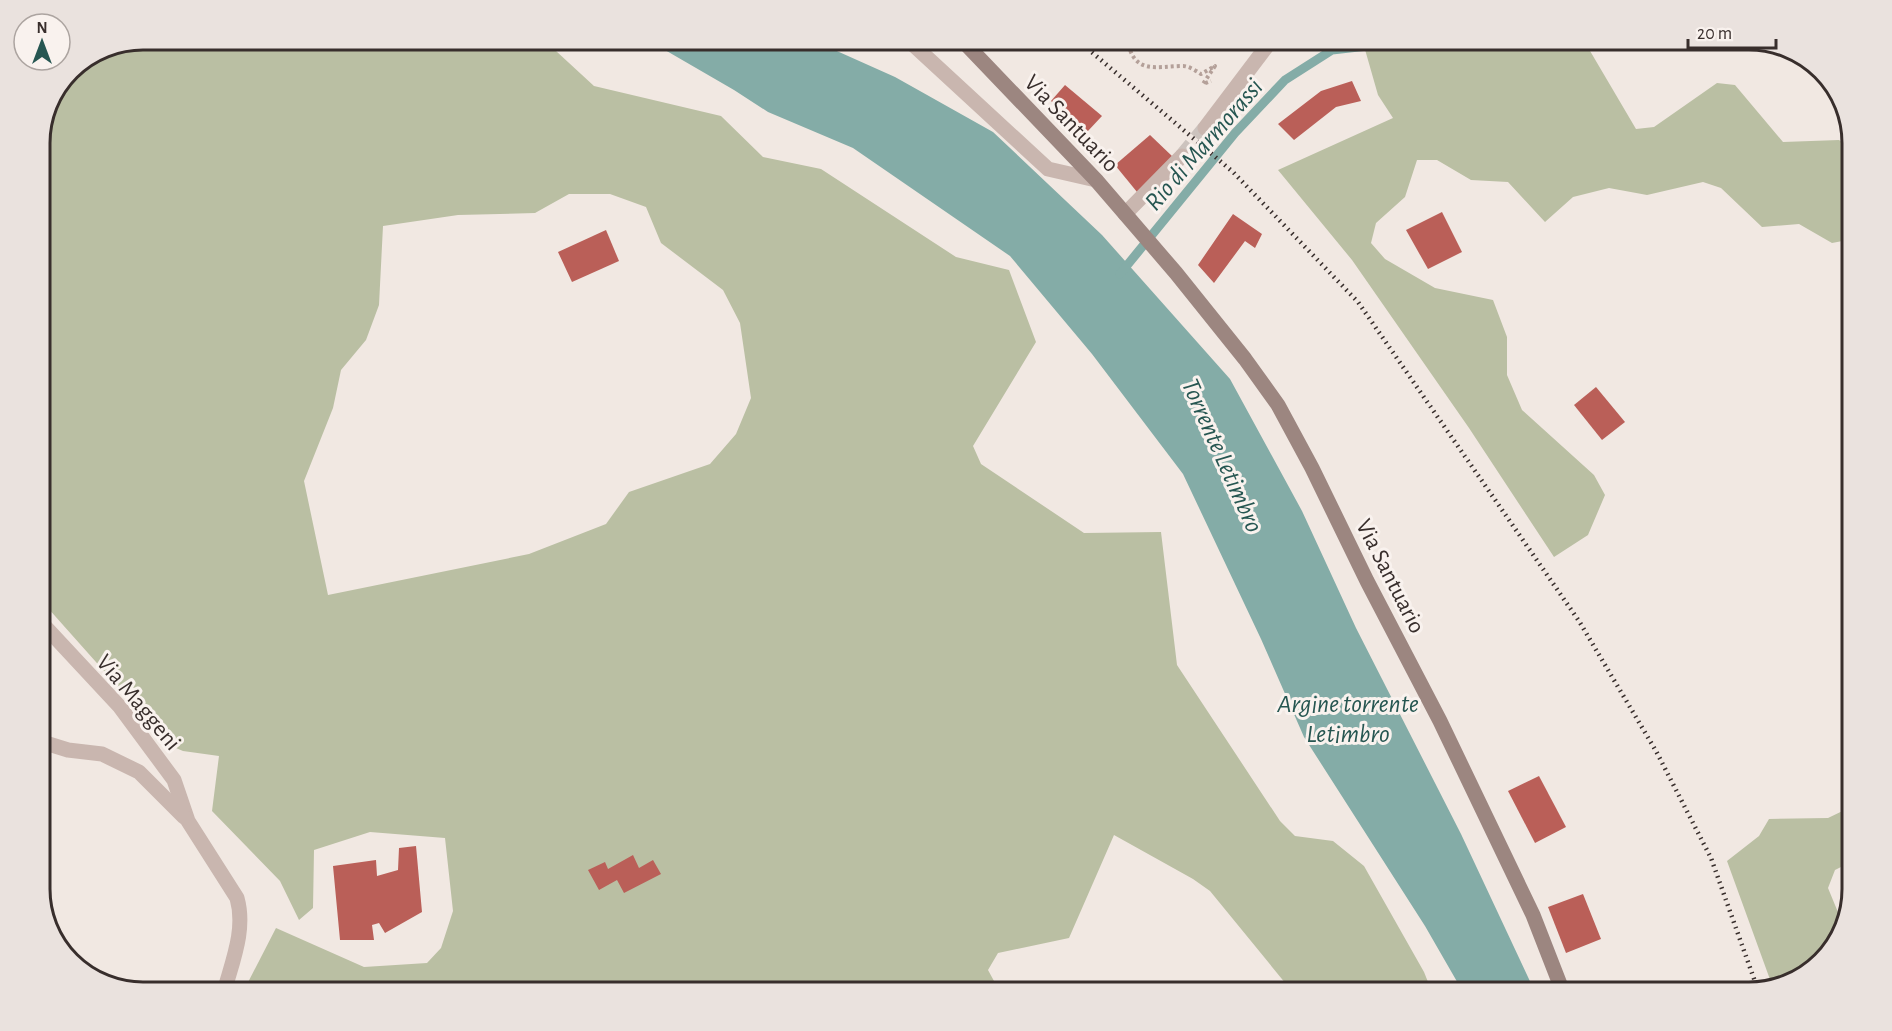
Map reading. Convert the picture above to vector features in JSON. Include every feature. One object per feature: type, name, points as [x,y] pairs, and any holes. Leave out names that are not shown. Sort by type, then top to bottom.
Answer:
[{"type":"main road","name":"Via Santuario","points":[[972,50],[1096,180],[1245,358],[1278,405],[1440,721],[1533,915],[1559,982]]},
{"type":"street","points":[[919,50],[1048,169],[1096,180]]},
{"type":"street","points":[[1205,128],[1264,50]]},
{"type":"street","points":[[1125,214],[1182,156]]},
{"type":"street","name":"Via Maggeni","points":[[50,632],[120,707],[174,780],[188,821]]},
{"type":"street","name":"Via Maggeni","points":[[50,744],[68,750],[102,754],[139,772],[188,821],[237,898],[240,911],[240,932],[227,982]]},
{"type":"path","points":[[1130,50],[1131,56],[1146,67],[1158,69],[1185,66],[1201,74]]},
{"type":"green space","points":[[555,50],[594,86],[721,116],[763,157],[821,169],[956,257],[1009,270],[1036,342],[973,446],[981,464],[1084,533],[1161,532],[1177,665],[1280,821],[1295,836],[1333,841],[1364,866],[1428,982],[1284,982],[1210,891],[1114,835],[1069,938],[998,953],[988,970],[995,982],[248,982],[276,928],[364,967],[427,963],[441,948],[453,911],[445,838],[370,832],[314,850],[313,908],[299,920],[280,881],[212,811],[219,756],[183,751],[162,742],[136,707],[50,610],[50,137],[59,101],[77,77],[91,65],[125,51]],"holes":[[[569,194],[610,194],[646,207],[661,243],[723,290],[740,323],[751,398],[736,434],[710,464],[629,492],[606,524],[529,554],[328,595],[304,481],[333,408],[341,370],[366,340],[379,305],[383,226],[458,215],[535,213]]]},
{"type":"green space","points":[[1365,50],[1589,50],[1636,129],[1654,127],[1717,83],[1735,85],[1783,142],[1839,140],[1842,142],[1842,241],[1832,243],[1799,224],[1762,227],[1721,188],[1703,182],[1647,195],[1609,188],[1573,197],[1545,222],[1508,182],[1471,180],[1437,160],[1417,160],[1405,197],[1376,223],[1371,243],[1385,259],[1435,288],[1493,300],[1507,337],[1507,375],[1522,410],[1594,475],[1605,495],[1588,535],[1554,557],[1469,428],[1352,260],[1278,170],[1393,118],[1378,95]]},
{"type":"green space","points":[[1842,811],[1842,866],[1835,870],[1828,888],[1839,914],[1838,918],[1827,940],[1811,958],[1801,966],[1770,979],[1727,861],[1759,836],[1769,819],[1828,818]]},
{"type":"water","name":"Argine torrente Letimbro","points":[[665,50],[835,50],[895,77],[993,132],[1102,235],[1230,379],[1302,511],[1356,628],[1461,834],[1530,982],[1457,982],[1425,926],[1304,737],[1261,639],[1183,474],[1092,354],[1010,256],[853,148],[768,112]]},
{"type":"building","points":[[1352,81],[1361,101],[1336,107],[1294,140],[1278,124],[1321,91]]},
{"type":"building","points":[[1065,85],[1102,116],[1087,132],[1051,101]]},
{"type":"building","points":[[1150,135],[1173,157],[1137,192],[1115,165]]},
{"type":"building","points":[[1442,212],[1462,252],[1428,269],[1406,230]]},
{"type":"building","points":[[1233,214],[1262,234],[1255,248],[1245,241],[1214,283],[1198,265]]},
{"type":"building","points":[[606,230],[619,261],[572,282],[558,252]]},
{"type":"building","points":[[1596,387],[1625,422],[1602,440],[1574,405]]},
{"type":"building","points":[[1539,776],[1566,827],[1535,843],[1508,791]]},
{"type":"building","points":[[416,846],[422,912],[385,933],[379,923],[372,925],[374,940],[340,940],[333,866],[376,860],[377,876],[398,870],[399,848]]},
{"type":"building","points":[[633,855],[639,868],[653,860],[661,874],[624,893],[617,880],[599,890],[588,870],[605,862],[608,869]]},
{"type":"building","points":[[1583,894],[1601,939],[1566,953],[1548,907]]},
{"type":"waterway","name":"Rio di Marmorassi","points":[[1120,274],[1235,133],[1285,80],[1332,50]]},
{"type":"tunnel","points":[[1182,156],[1205,128]]},
{"type":"railway","points":[[1089,50],[1233,172],[1358,302],[1579,621],[1656,751],[1711,858],[1755,982]]},
{"type":"water label","name":"Torrente Letimbro","points":[[1223,455]]}]
